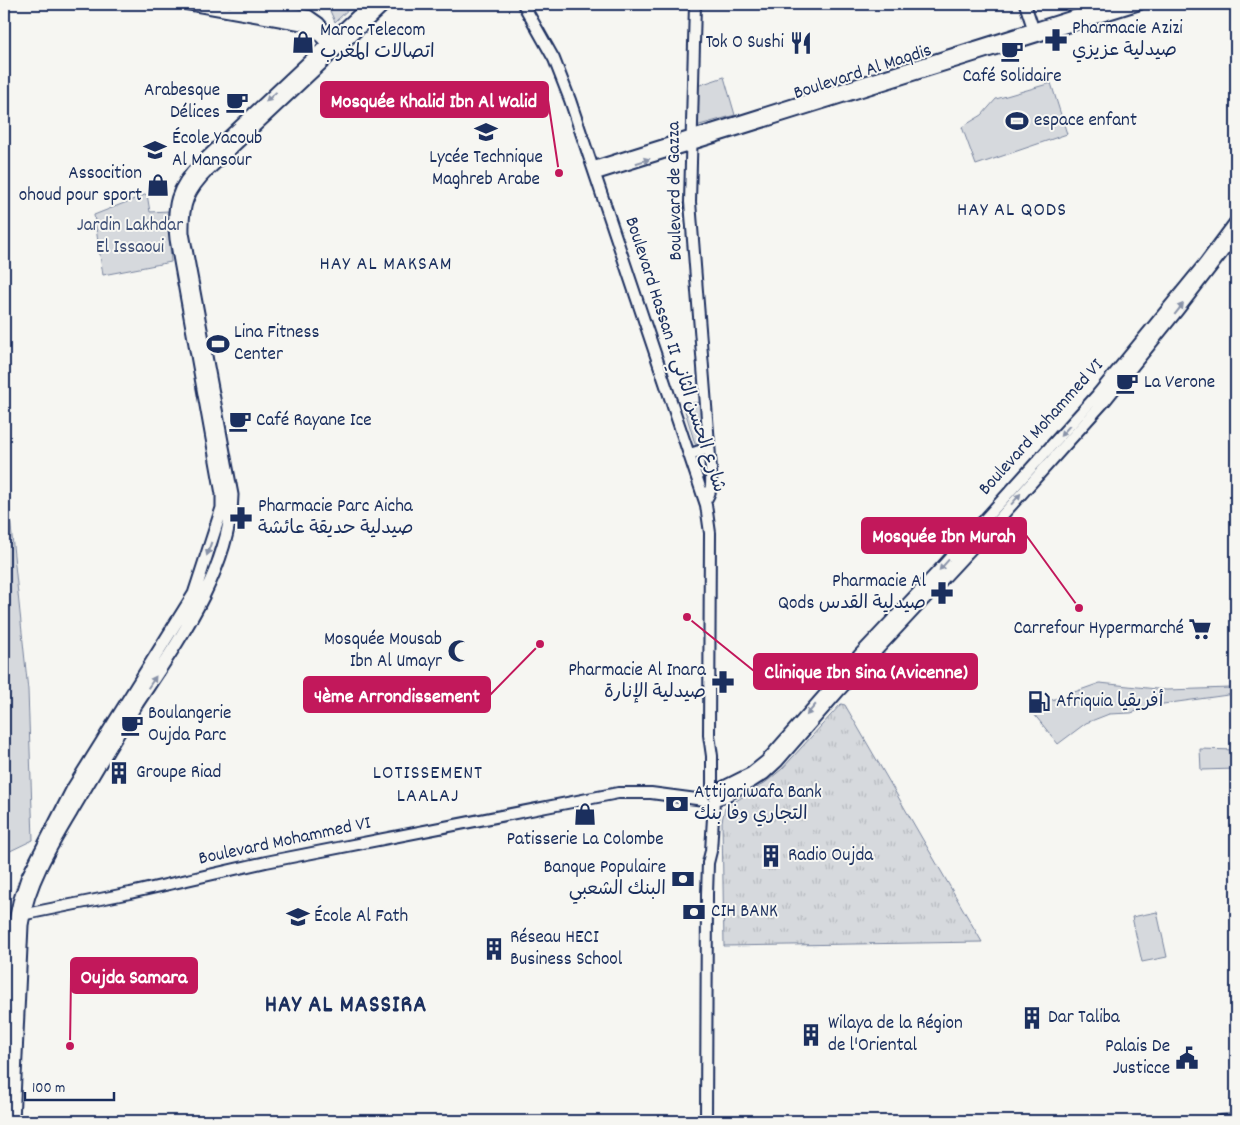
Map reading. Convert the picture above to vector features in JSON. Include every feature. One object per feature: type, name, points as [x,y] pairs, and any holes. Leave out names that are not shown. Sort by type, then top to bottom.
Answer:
[{"type":"main road","points":[[187,4],[305,25],[333,45]]},
{"type":"main road","points":[[236,4],[309,16],[319,23],[333,45]]},
{"type":"main road","points":[[333,45],[370,4]]},
{"type":"main road","points":[[4,1121],[9,962],[27,878],[191,600],[212,544],[222,508],[220,484],[176,239],[174,216],[178,193],[190,173],[333,45],[385,4]]},
{"type":"main road","name":"Boulevard Hassan II شارع الحسن الثاني","points":[[523,4],[554,60],[570,100],[705,501],[710,533],[710,735],[706,753],[709,796],[705,844],[708,863],[706,1121]]},
{"type":"main road","name":"Boulevard de Gazza","points":[[695,4],[690,202],[709,448],[711,489],[705,501]]},
{"type":"main road","points":[[1025,4],[1037,32]]},
{"type":"main road","points":[[1032,4],[1037,32]]},
{"type":"main road","name":"Boulevard Al Maqdis","points":[[1037,32],[1112,4]]},
{"type":"main road","name":"Boulevard Al Maqdis","points":[[595,171],[1037,32],[1140,4]]},
{"type":"main road","name":"Boulevard Mohammed VI","points":[[709,796],[751,773],[766,761],[859,655],[932,578],[1097,395],[1186,286],[1236,221]]},
{"type":"main road","name":"Boulevard Mohammed VI","points":[[19,916],[258,864],[618,793],[641,792],[724,798],[764,774],[778,761],[1104,402],[1236,235]]},
{"type":"main road","points":[[690,454],[709,448]]},
{"type":"main road","points":[[12,1121],[19,916]]},
{"type":"main road","points":[[1221,1121],[1236,1120]]},
{"type":"green space","points":[[327,4],[354,4],[335,22]]},
{"type":"green space","points":[[724,77],[735,115],[696,126],[697,86]]},
{"type":"green space","name":"espace enfant","points":[[1051,83],[1067,134],[976,165],[962,127],[982,115],[996,99]]},
{"type":"green space","name":"Jardin Lakhdar El Issaoui","points":[[147,194],[150,212],[168,211],[171,262],[103,275],[94,215]]},
{"type":"green space","points":[[701,402],[705,434],[703,445],[695,444],[683,404]]},
{"type":"green space","points":[[10,517],[28,690],[33,840],[4,854],[4,519]]},
{"type":"green space","points":[[1100,683],[1166,690],[1231,688],[1235,694],[1156,705],[1131,713],[1109,714],[1086,723],[1058,744],[1029,708]]},
{"type":"green space","points":[[841,704],[845,705],[982,942],[724,946],[722,821],[725,808],[766,782],[782,769]]},
{"type":"green space","points":[[1200,749],[1236,750],[1236,769],[1201,770]]},
{"type":"green space","points":[[1157,912],[1167,957],[1142,962],[1132,917]]},
{"type":"place","name":"Pharmacie Azizi صيدلية عزيزي","points":[[1056,40]]},
{"type":"place","name":"Maroc Telecom اتصالات المغرب","points":[[303,42]]},
{"type":"place","name":"Tok O Sushi","points":[[801,43]]},
{"type":"place","name":"Café Solidaire","points":[[1012,51]]},
{"type":"place","name":"Arabesque Délices","points":[[237,102]]},
{"type":"place","name":"espace enfant","points":[[1017,121]]},
{"type":"place","name":"Lycée Technique Maghreb Arabe","points":[[486,132]]},
{"type":"place","name":"École Yacoub Al Mansour","points":[[155,150]]},
{"type":"place","name":"Mosquée Khalid Ibn Al Walid","points":[[559,173]]},
{"type":"place","name":"Assocition ohoud pour sport","points":[[158,185]]},
{"type":"place","name":"Lina Fitness Center","points":[[218,344]]},
{"type":"place","name":"La Verone","points":[[1127,383]]},
{"type":"place","name":"Café Rayane Ice","points":[[240,421]]},
{"type":"place","name":"Pharmacie Parc Aicha صيدلية حديقة عائشة","points":[[241,518]]},
{"type":"place","name":"Pharmacie Al Qods صيدلية القدس","points":[[942,593]]},
{"type":"place","name":"Mosquée Ibn Murah","points":[[1079,608]]},
{"type":"place","name":"Clinique Ibn Sina (Avicenne)","points":[[687,617]]},
{"type":"place","name":"Carrefour Hypermarché","points":[[1200,629]]},
{"type":"place","name":"4ème Arrondissement","points":[[540,644]]},
{"type":"place","name":"Mosquée Mousab Ibn Al Umayr","points":[[459,651]]},
{"type":"place","name":"Pharmacie Al Inara صيدلية الإنارة","points":[[723,682]]},
{"type":"place","name":"Afriquia أفريقيا","points":[[1039,702]]},
{"type":"place","name":"Boulangerie Oujda Parc","points":[[132,725]]},
{"type":"place","name":"Groupe Riad","points":[[119,773]]},
{"type":"place","name":"Attijariwafa Bank التجاري وفا بنك","points":[[677,804]]},
{"type":"place","name":"Patisserie La Colombe","points":[[585,814]]},
{"type":"place","name":"Radio Oujda","points":[[771,856]]},
{"type":"place","name":"Banque Populaire البنك الشعبي","points":[[683,879]]},
{"type":"place","name":"CIH BANK","points":[[694,912]]},
{"type":"place","name":"École Al Fath","points":[[298,917]]},
{"type":"place","name":"Réseau HECI Business School","points":[[494,949]]},
{"type":"place","name":"Dar Taliba","points":[[1032,1018]]},
{"type":"place","name":"Wilaya de la Région de l'Oriental","points":[[811,1035]]},
{"type":"place","name":"Oujda Samara","points":[[70,1046]]},
{"type":"place","name":"Palais De Justicce","points":[[1187,1058]]},
{"type":"district","name":"HAY AL QODS","points":[[1012,211]]},
{"type":"district","name":"HAY AL MAKSAM","points":[[386,265]]},
{"type":"district","name":"LOTISSEMENT LAALAJ","points":[[428,786]]},
{"type":"district","name":"HAY AL MASSIRA","points":[[346,1006]]}]
